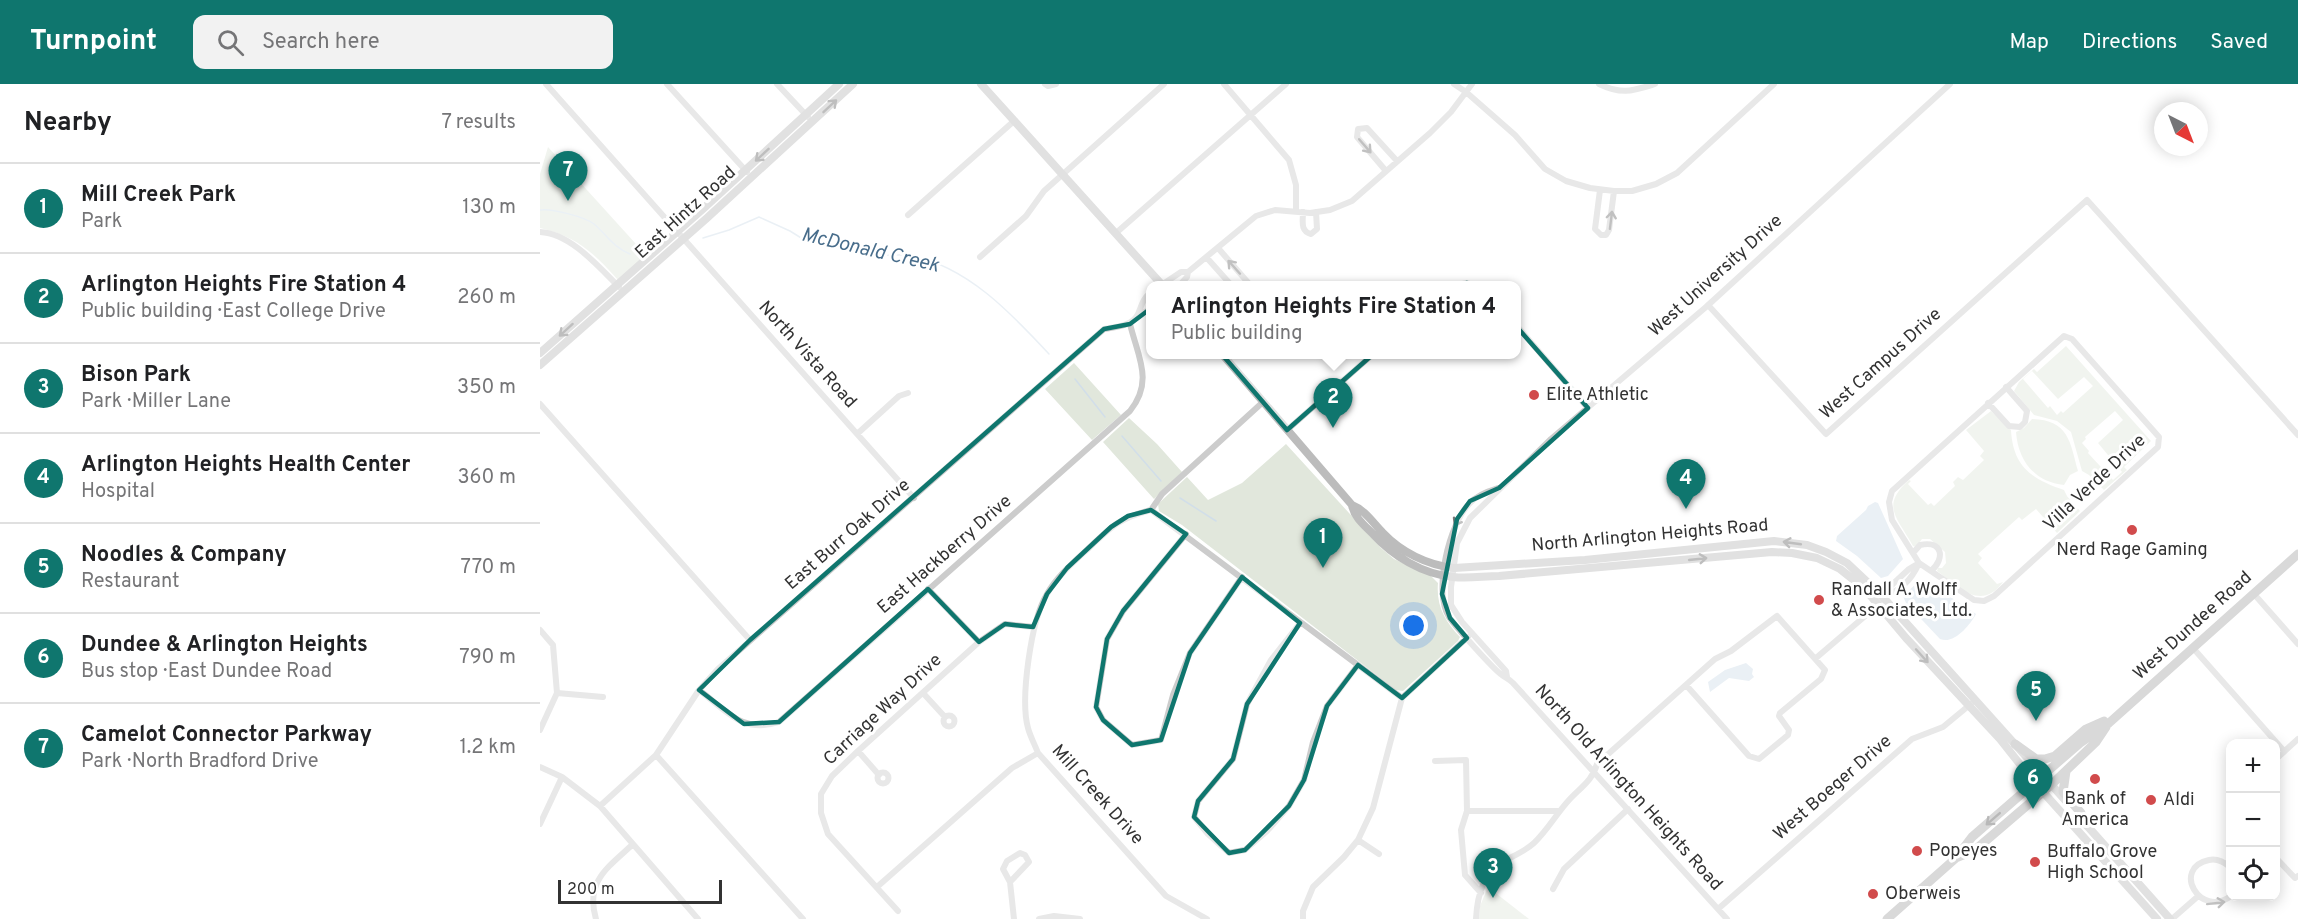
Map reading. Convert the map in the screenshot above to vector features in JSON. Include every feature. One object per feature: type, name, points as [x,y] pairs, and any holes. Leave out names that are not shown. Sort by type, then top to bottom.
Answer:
[{"type":"main road","name":"East Hintz Road","points":[[679,236],[745,170],[839,84]]},
{"type":"main road","name":"East Hintz Road","points":[[540,353],[752,177],[853,84]]},
{"type":"main road","points":[[981,84],[1158,281]]},
{"type":"main road","name":"East Hintz Road","points":[[540,365],[620,288]]},
{"type":"main road","name":"North Arlington Heights Road","points":[[1226,359],[1352,505],[1360,508],[1383,534],[1398,546],[1449,572],[1499,576],[1772,552],[1817,558],[1840,569],[1864,588],[1972,703],[2015,744],[2171,919]]},
{"type":"main road","name":"North Arlington Heights Road","points":[[1449,572],[1762,542],[1807,545],[1842,559],[1881,595],[1972,703],[2034,782],[2157,919]]},
{"type":"main road","name":"West Dundee Road","points":[[1956,858],[1972,837],[2080,742],[2109,723],[2298,554]]},
{"type":"main road","points":[[2015,744],[2036,759],[2045,759],[2055,756],[2086,729],[2117,716]]},
{"type":"main road","name":"West Dundee Road","points":[[1956,858],[1975,850],[2051,785],[2096,742],[2109,723]]},
{"type":"main road","points":[[2066,771],[2063,792],[2081,813],[2085,824]]},
{"type":"main road","points":[[1887,919],[1956,858]]},
{"type":"street","name":"North Vista Road","points":[[546,84],[914,498]]},
{"type":"street","points":[[667,84],[752,177]]},
{"type":"street","points":[[777,84],[812,122]]},
{"type":"street","points":[[1045,84],[1048,86],[1056,84]]},
{"type":"street","points":[[980,258],[1026,216],[1044,191],[1164,84]]},
{"type":"street","points":[[1224,84],[1289,160],[1296,185],[1303,228],[1311,234],[1317,229],[1316,212]]},
{"type":"street","points":[[1116,233],[1286,84]]},
{"type":"street","points":[[1454,84],[1515,135],[1545,169],[1566,181],[1614,192],[1632,191],[1677,173],[1774,84]]},
{"type":"street","points":[[1167,281],[1181,272],[1188,272],[1256,216],[1275,210],[1316,212],[1330,210],[1352,201],[1444,119],[1472,84]]},
{"type":"street","points":[[1599,84],[1620,92],[1631,92],[1655,84]]},
{"type":"street","name":"West University Drive","points":[[1449,572],[1463,528],[1478,508],[1588,408],[1708,305],[1950,84]]},
{"type":"street","points":[[908,215],[1014,121]]},
{"type":"street","points":[[1386,171],[1357,137],[1358,129],[1367,128],[1398,161]]},
{"type":"street","points":[[1600,190],[1595,229],[1601,236],[1606,235],[1609,230],[1614,192]]},
{"type":"street","name":"West Campus Drive","points":[[1708,305],[1826,434],[2087,200],[2298,435]]},
{"type":"street","points":[[540,232],[546,232],[577,246],[620,288]]},
{"type":"street","points":[[1218,248],[1247,281]]},
{"type":"street","points":[[1207,258],[1228,281]]},
{"type":"street","points":[[1183,281],[1188,272]]},
{"type":"street","points":[[1130,324],[1146,298]]},
{"type":"street","points":[[1138,314],[1146,311]]},
{"type":"street","name":"East Burr Oak Drive","points":[[600,806],[656,755],[699,690],[718,669],[1104,329],[1130,324]]},
{"type":"street","name":"East Hackberry Drive","points":[[699,690],[744,724],[754,727],[778,722],[1121,419],[1136,403],[1144,379],[1130,324]]},
{"type":"street","points":[[1521,331],[1588,408]]},
{"type":"street","name":"Villa Verde Drive","points":[[2064,336],[2072,339],[2159,437],[2158,447],[1994,596],[1984,601],[1974,600],[1919,563],[1892,520],[1889,502],[1892,491],[2006,387],[2064,336]]},
{"type":"street","points":[[1287,430],[1367,359]]},
{"type":"street","points":[[1988,403],[2010,426],[2020,427],[2025,422],[2027,411],[2006,387]]},
{"type":"street","points":[[857,434],[899,396],[908,393]]},
{"type":"street","points":[[1263,402],[1161,494],[1151,510],[1402,698]]},
{"type":"street","points":[[540,404],[750,640]]},
{"type":"street","points":[[1449,572],[1450,538],[1457,519],[1470,501],[1484,492],[1499,488]]},
{"type":"street","name":"Mill Creek Drive","points":[[1151,510],[1128,516],[1112,527],[1067,568],[1047,594],[1033,627],[1025,705],[1028,727],[1038,753],[1166,896],[1199,918],[1207,919]]},
{"type":"street","points":[[1186,534],[1123,611],[1107,639],[1096,707],[1103,720],[1132,745],[1161,740],[1173,695],[1190,653],[1242,577]]},
{"type":"street","points":[[1913,553],[1920,545],[1932,544],[1936,547],[1941,558],[1931,571]]},
{"type":"street","points":[[1816,658],[1878,605],[1881,595],[1908,569],[1919,563]]},
{"type":"street","name":"North Old Arlington Heights Road","points":[[1449,572],[1442,594],[1445,609],[1450,618],[1506,671],[1507,677],[1726,919]]},
{"type":"street","points":[[928,589],[979,642]]},
{"type":"street","points":[[2254,594],[2298,644]]},
{"type":"street","points":[[1476,919],[1486,877],[1501,863],[1521,854],[1536,841],[1559,811],[1587,784],[1597,764],[1715,659],[1731,651],[1777,616],[1824,667],[1823,677],[1780,713],[1779,716],[1789,730],[1788,735],[1759,759],[1749,756],[1686,685]]},
{"type":"street","points":[[1300,623],[1271,660],[1247,704],[1233,759],[1198,801],[1194,817],[1208,834],[1229,853],[1245,850],[1267,831],[1289,806],[1304,780],[1312,742],[1327,706],[1358,665]]},
{"type":"street","name":"Carriage Way Drive","points":[[898,911],[828,834],[821,813],[821,795],[832,776],[979,642],[1005,624],[1033,627]]},
{"type":"street","points":[[540,630],[553,645],[557,693],[540,730]]},
{"type":"street","points":[[1303,919],[1303,911],[1313,887],[1358,840],[1373,808],[1402,698],[1470,636]]},
{"type":"street","points":[[2193,648],[2284,751]]},
{"type":"street","points":[[557,693],[603,697]]},
{"type":"street","points":[[923,693],[945,717]]},
{"type":"street","name":"West Boeger Drive","points":[[1718,909],[1912,739],[1943,726],[1972,703]]},
{"type":"street","points":[[2280,755],[2298,739]]},
{"type":"street","points":[[858,751],[879,775]]},
{"type":"street","points":[[877,887],[1011,768],[1038,753]]},
{"type":"street","points":[[656,755],[803,919]]},
{"type":"street","points":[[1435,761],[1466,760],[1467,811],[1461,830],[1465,875],[1481,893]]},
{"type":"street","points":[[540,767],[562,777],[600,806],[698,919]]},
{"type":"street","points":[[540,824],[562,777]]},
{"type":"street","points":[[1553,889],[1564,869],[1628,809]]},
{"type":"street","points":[[1467,811],[1559,811]]},
{"type":"street","points":[[1358,840],[1379,854]]},
{"type":"street","points":[[596,919],[593,892],[599,876],[632,845]]},
{"type":"street","points":[[1010,882],[1029,862],[1025,855],[1020,853],[1007,861],[1003,869],[1010,882],[1014,919]]},
{"type":"street","points":[[2226,865],[2218,860],[2211,860],[2197,866],[2191,880],[2191,887],[2196,897],[2205,904],[2220,904],[2226,900]]},
{"type":"street","points":[[2280,863],[2289,874],[2295,878],[2298,876]]},
{"type":"street","points":[[2171,919],[2196,897]]},
{"type":"street","points":[[1039,919],[1054,916],[1080,919]]},
{"type":"highlighted area","points":[[1467,283],[1488,294],[1588,408],[1499,488],[1470,501],[1457,519],[1442,594],[1450,618],[1467,638],[1402,698],[1358,665],[1327,706],[1304,780],[1289,806],[1245,850],[1229,853],[1194,817],[1198,801],[1233,759],[1247,704],[1300,623],[1242,577],[1190,653],[1161,740],[1132,745],[1103,720],[1096,707],[1107,639],[1123,611],[1186,534],[1151,510],[1128,516],[1111,527],[1067,568],[1047,594],[1033,627],[1005,624],[979,642],[928,589],[779,722],[744,724],[699,690],[750,640],[1104,329],[1130,324],[1170,294],[1287,430],[1448,288]]},
{"type":"shaded area","points":[[548,147],[646,255],[618,280],[584,247],[553,231],[540,228],[540,174]]},
{"type":"shaded area","points":[[2066,346],[2151,441],[2124,467],[2127,470],[2104,490],[2082,471],[2071,432],[2057,421],[2034,415],[2014,391],[2019,382],[2034,369],[2037,372]],"holes":[[[2032,371],[2058,399],[2084,377],[2093,386],[2063,413],[2061,411],[2057,415],[2023,379]],[[2115,411],[2123,420],[2098,443],[2122,472],[2113,480],[2088,453],[2089,451],[2082,443],[2085,437]]]},
{"type":"shaded area","points":[[1074,363],[1121,415],[1092,440],[1045,389]]},
{"type":"shaded area","points":[[1991,411],[2011,430],[2016,453],[2026,470],[2042,481],[2064,490],[2080,511],[2057,533],[2036,509],[2022,520],[2019,517],[1978,554],[1982,558],[1978,563],[1997,584],[2003,582],[1995,591],[1978,596],[1970,594],[1937,571],[1946,563],[1945,552],[1930,539],[1922,539],[1916,547],[1913,546],[1897,519],[1893,505],[1900,489],[1909,480],[1911,481],[1908,484],[1928,505],[1931,503],[1934,506],[1955,486],[1953,482],[1958,477],[1963,480],[1984,460],[1980,456],[1984,451],[1966,430]]},
{"type":"shaded area","points":[[1129,418],[1182,472],[1154,499],[1103,442]]},
{"type":"shaded area","points":[[2032,419],[2054,423],[2061,428],[2070,442],[2078,471],[2070,475],[2064,485],[2053,483],[2036,474],[2020,452],[2016,432],[2024,428]]},
{"type":"shaded area","points":[[1286,444],[1381,548],[1394,559],[1431,576],[1438,583],[1440,606],[1450,625],[1460,637],[1403,691],[1396,690],[1182,525],[1159,511],[1158,504],[1187,477],[1208,500],[1242,483]]},
{"type":"shaded area","points":[[1875,502],[1878,503],[1903,559],[1888,576],[1881,578],[1836,541],[1837,536]]},
{"type":"shaded area","points":[[1925,580],[1976,614],[1956,637],[1940,639],[1906,603],[1903,596],[1919,581]]},
{"type":"shaded area","points":[[1746,663],[1753,669],[1754,677],[1749,681],[1729,678],[1710,692],[1708,682],[1725,670]]},
{"type":"shaded area","points":[[1488,887],[1529,919],[1479,919],[1480,906]]},
{"type":"waterway","name":"McDonald Creek","points":[[540,210],[560,212],[590,221],[615,244],[630,254]]},
{"type":"waterway","name":"McDonald Creek","points":[[703,238],[759,217],[806,241],[823,241],[850,249],[868,250],[884,255],[909,255],[930,261],[950,269],[986,293],[1049,354]]},
{"type":"waterway","name":"McDonald Creek","points":[[1075,379],[1105,417]]},
{"type":"waterway","name":"McDonald Creek","points":[[1122,436],[1161,481]]},
{"type":"waterway","name":"McDonald Creek","points":[[1180,498],[1216,521]]},
{"type":"place","name":"Camelot Connector Parkway","points":[[568,201]]},
{"type":"place","name":"Elite Athletic","points":[[1534,395]]},
{"type":"place","name":"Arlington Heights Fire Station 4","points":[[1333,428]]},
{"type":"place","name":"Arlington Heights Health Center","points":[[1686,509]]},
{"type":"place","name":"Nerd Rage Gaming","points":[[2132,530]]},
{"type":"place","name":"Mill Creek Park","points":[[1323,568]]},
{"type":"place","name":"Randall A. Wolff & Associates, Ltd.","points":[[1819,600]]},
{"type":"place","name":"Noodles & Company","points":[[2036,721]]},
{"type":"place","name":"Bank of America","points":[[2095,779]]},
{"type":"place","name":"Aldi","points":[[2151,800]]},
{"type":"place","name":"Dundee & Arlington Heights","points":[[2033,809]]},
{"type":"place","name":"Popeyes","points":[[1917,851]]},
{"type":"place","name":"Buffalo Grove High School","points":[[2035,862]]},
{"type":"place","name":"Oberweis","points":[[1873,894]]},
{"type":"place","name":"Bison Park","points":[[1493,898]]}]
